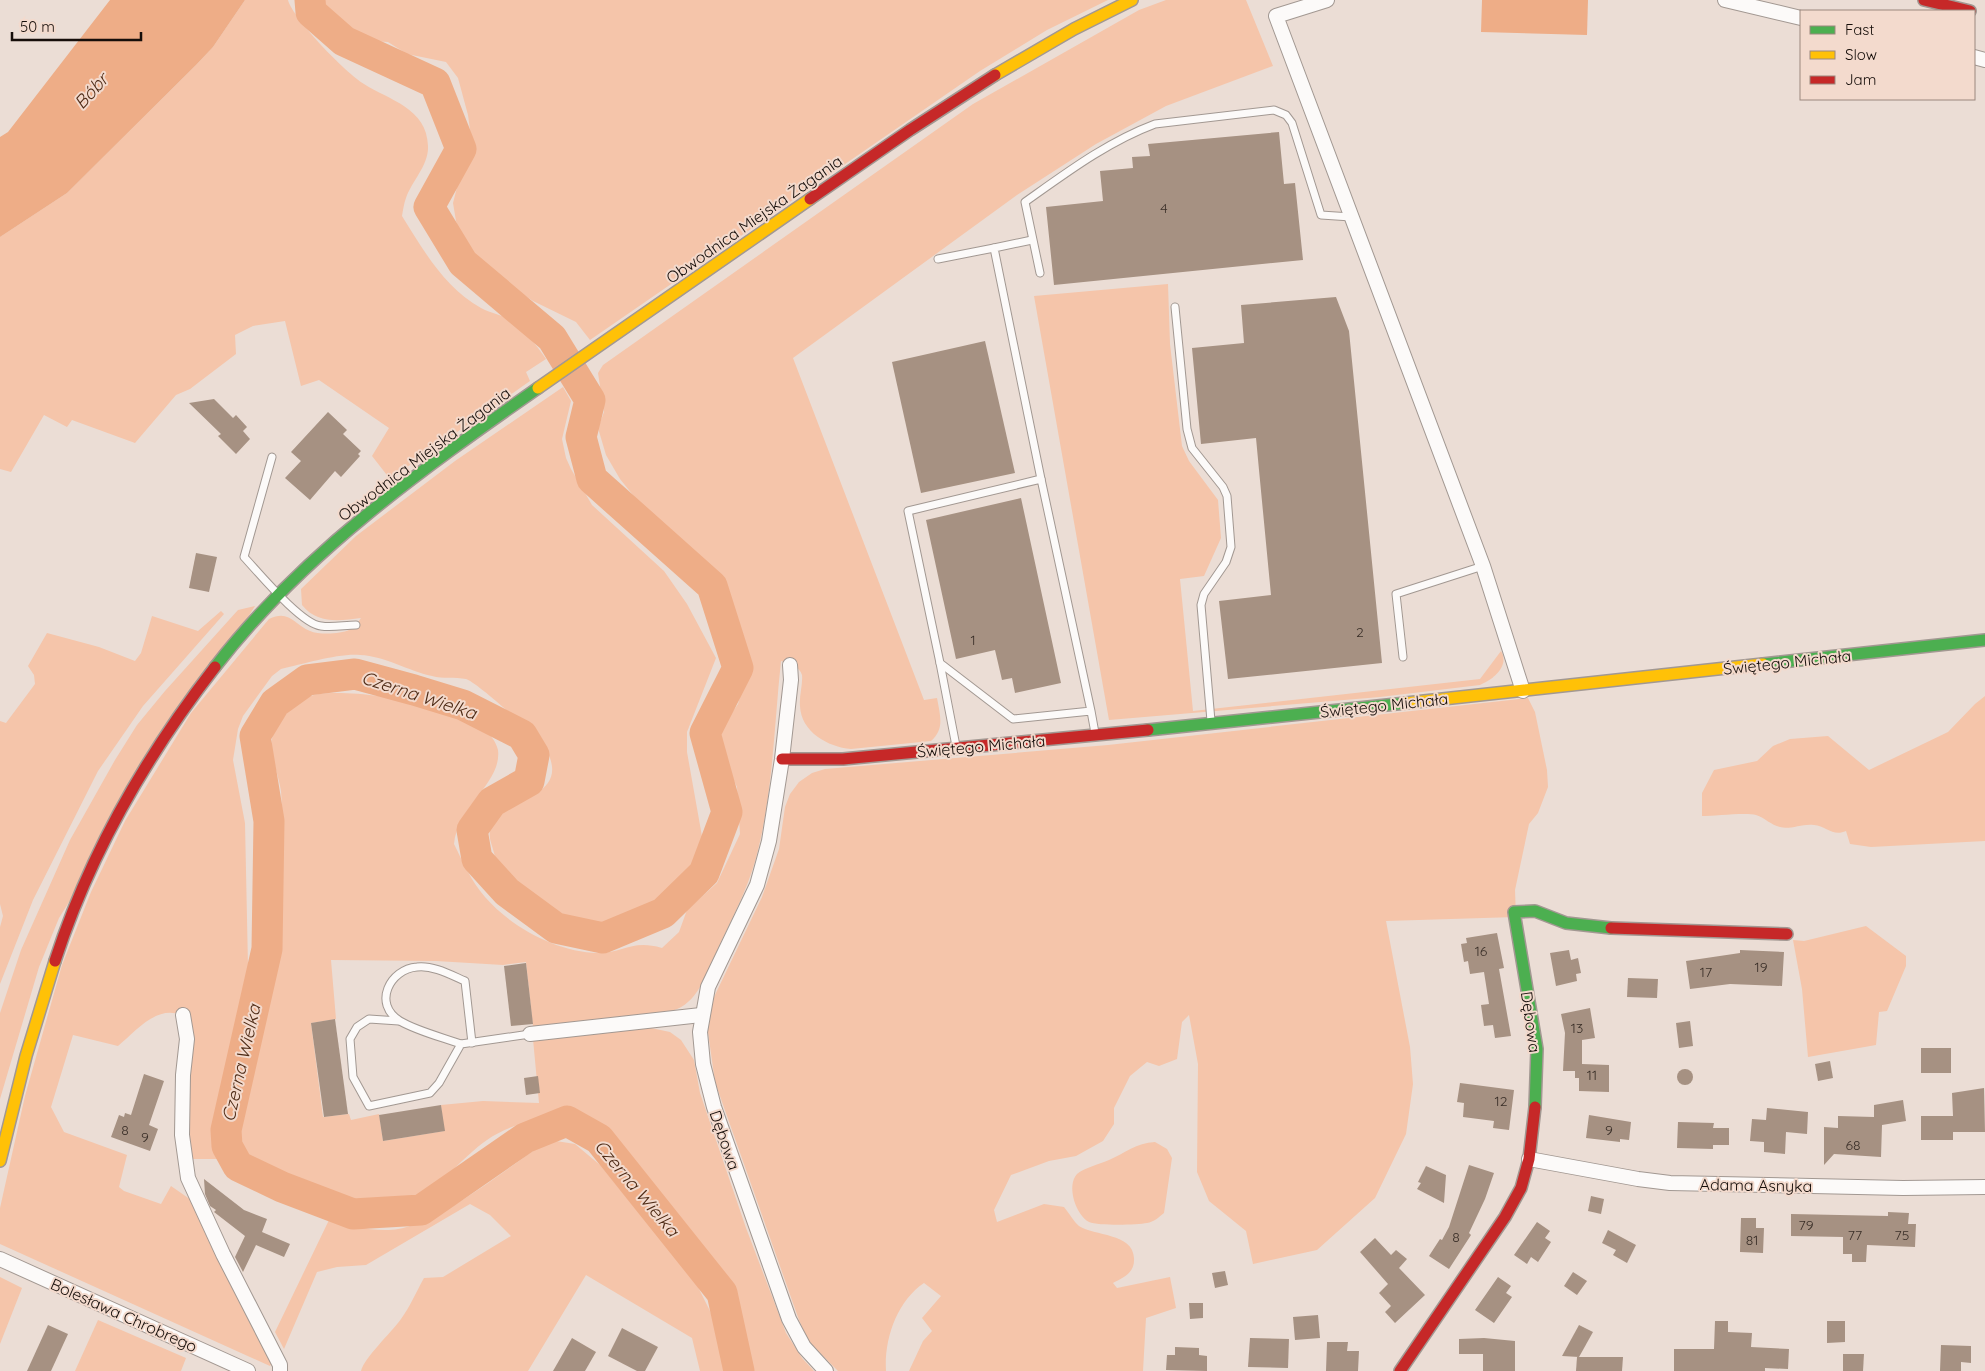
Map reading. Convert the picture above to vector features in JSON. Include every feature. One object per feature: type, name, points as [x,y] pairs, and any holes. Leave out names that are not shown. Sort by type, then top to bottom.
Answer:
[{"type":"street","name":"Obwodnica Miejska Żagania","points":[[0,1161],[30,1039],[56,958],[84,884],[100,849],[128,796],[172,726],[219,662],[279,594],[330,546],[385,501],[532,394],[976,85],[1054,38],[1132,0]]},
{"type":"street","points":[[1327,0],[1276,16],[1483,566],[1523,691]]},
{"type":"street","points":[[1725,0],[1800,18]]},
{"type":"street","points":[[1924,0],[1966,10]]},
{"type":"street","name":"Świętego Michała","points":[[782,759],[843,759],[1096,736],[1985,640]]},
{"type":"street","points":[[782,759],[791,680],[790,665]]},
{"type":"street","name":"Dębowa","points":[[782,759],[770,841],[763,868],[712,977],[701,1015],[701,1046],[708,1085],[738,1180],[792,1326],[804,1347],[826,1371]]},
{"type":"street","name":"Dębowa","points":[[1400,1371],[1504,1217],[1521,1188],[1530,1159],[1534,1129],[1537,1049],[1514,912],[1535,911],[1566,923],[1593,927],[1787,934]]},
{"type":"street","points":[[183,1015],[187,1040],[182,1098],[186,1169],[193,1191],[280,1365],[280,1371]]},
{"type":"street","points":[[530,1034],[701,1015]]},
{"type":"street","name":"Adama Asnyka","points":[[1530,1159],[1631,1178],[1670,1183],[1903,1188],[1985,1187]]},
{"type":"street","name":"Bolesława Chrobrego","points":[[0,1259],[248,1371]]},
{"type":"lane","points":[[1040,273],[1025,202],[1088,158],[1154,124],[1274,110],[1286,115],[1292,123],[1321,215],[1351,217]]},
{"type":"lane","points":[[938,259],[1032,240]]},
{"type":"lane","points":[[994,248],[1096,736]]},
{"type":"lane","points":[[1176,307],[1187,429],[1192,448],[1223,487],[1227,496],[1231,548],[1226,562],[1204,594],[1202,605],[1211,724]]},
{"type":"lane","points":[[272,457],[244,557],[279,594],[315,624],[321,626],[356,625]]},
{"type":"lane","points":[[956,749],[908,510],[1041,480]]},
{"type":"lane","points":[[1403,657],[1396,594],[1483,566]]},
{"type":"lane","points":[[940,663],[1013,719],[1091,711]]},
{"type":"lane","points":[[399,1020],[388,1009],[385,999],[387,988],[395,978],[407,969],[428,967],[465,980],[472,1042]]},
{"type":"lane","points":[[460,1044],[439,1083],[430,1093],[369,1106],[354,1077],[350,1039],[357,1027],[369,1019],[399,1020],[460,1044],[530,1034]]},
{"type":"shaded area","points":[[245,0],[288,0],[299,20],[345,69],[364,84],[414,114],[426,133],[428,153],[406,198],[402,216],[436,267],[456,290],[481,308],[503,316],[520,328],[546,359],[526,372],[530,381],[390,479],[372,456],[389,428],[319,380],[301,386],[285,321],[253,326],[235,335],[236,354],[190,389],[176,395],[135,443],[72,420],[67,427],[44,415],[11,472],[0,469],[0,237],[67,193],[213,47]]},
{"type":"shaded area","points":[[319,0],[1108,0],[1047,30],[980,71],[590,340],[576,322],[533,301],[488,271],[463,244],[453,203],[463,164],[472,144],[468,115],[458,78],[446,62],[407,54],[388,42],[355,40],[348,37],[336,29],[326,15]]},
{"type":"shaded area","points":[[1166,0],[1246,0],[1273,66],[1166,106],[1096,144],[1017,195],[793,358],[924,700],[937,698],[940,727],[931,741],[851,749],[842,748],[825,741],[811,731],[802,715],[800,702],[801,672],[799,669],[781,661],[770,785],[756,858],[743,894],[700,988],[681,1007],[672,1011],[533,1027],[526,962],[503,965],[436,961],[331,960],[336,1019],[311,1023],[323,1117],[349,1114],[351,1120],[379,1114],[383,1141],[444,1131],[441,1105],[483,1101],[539,1103],[533,1039],[651,1028],[670,1032],[681,1040],[694,1060],[700,1093],[746,1228],[786,1333],[802,1358],[814,1371],[750,1371],[726,1282],[710,1255],[675,1219],[589,1117],[583,1114],[572,1111],[555,1113],[500,1132],[469,1154],[445,1178],[427,1192],[417,1198],[395,1203],[363,1204],[323,1194],[296,1183],[281,1172],[251,1157],[241,1146],[237,1129],[238,1117],[249,1081],[266,1010],[277,937],[282,863],[282,804],[273,756],[272,738],[279,722],[292,708],[313,695],[337,693],[390,697],[419,703],[448,711],[472,722],[490,735],[498,750],[497,762],[487,784],[463,818],[457,830],[454,844],[471,878],[485,897],[508,919],[522,928],[551,943],[567,948],[582,952],[598,953],[643,945],[662,948],[679,932],[687,910],[717,883],[740,834],[737,787],[717,746],[722,727],[738,704],[748,667],[743,635],[729,596],[703,563],[650,516],[620,479],[606,455],[598,428],[604,412],[598,373],[603,365],[973,104],[1139,10]]},
{"type":"shaded area","points":[[1168,284],[1170,344],[1182,446],[1189,461],[1218,500],[1221,538],[1204,576],[1180,579],[1193,711],[1480,679],[1501,651],[1503,657],[1502,667],[1495,676],[1480,685],[1380,697],[1109,720],[1034,296]]},
{"type":"shaded area","points":[[563,387],[571,401],[562,439],[566,458],[571,469],[592,505],[664,571],[687,604],[716,658],[687,732],[687,752],[703,842],[693,866],[668,893],[636,915],[617,921],[597,923],[559,914],[525,893],[511,879],[498,862],[492,846],[490,829],[497,817],[509,808],[537,793],[548,783],[552,770],[547,751],[543,745],[509,712],[483,690],[466,679],[432,676],[369,656],[351,655],[321,659],[281,669],[272,676],[243,716],[238,729],[233,760],[245,823],[248,966],[244,1000],[215,1122],[219,1159],[185,1159],[181,1015],[172,1013],[155,1017],[139,1027],[118,1046],[73,1035],[51,1107],[64,1132],[127,1155],[119,1187],[124,1191],[161,1204],[171,1186],[194,1202],[272,1363],[270,1366],[0,1244],[0,1208],[25,1096],[62,965],[91,892],[125,821],[191,713],[269,619],[276,616],[287,617],[310,631],[319,633],[330,634],[349,630],[353,627],[361,618],[329,620],[308,611],[302,605],[301,589],[356,536],[455,461]]},
{"type":"shaded area","points":[[255,606],[59,918],[39,967],[0,1099],[0,1013],[21,950],[70,840],[137,725],[238,610]]},
{"type":"shaded area","points":[[221,611],[224,614],[143,706],[98,771],[33,900],[0,984],[0,927],[3,916],[0,904],[0,721],[6,723],[35,684],[34,675],[28,666],[47,633],[99,647],[135,661],[141,653],[152,616],[198,631]]},
{"type":"shaded area","points":[[1985,696],[1985,841],[1871,847],[1850,844],[1846,831],[1837,833],[1814,825],[1784,828],[1752,814],[1702,816],[1702,793],[1714,770],[1757,761],[1773,746],[1790,739],[1828,736],[1869,770],[1948,732]]},
{"type":"shaded area","points":[[1528,698],[1535,712],[1547,770],[1548,787],[1538,813],[1529,824],[1515,890],[1516,917],[1386,921],[1410,1047],[1413,1084],[1406,1134],[1375,1198],[1317,1250],[1253,1264],[1246,1231],[1209,1201],[1197,1172],[1198,1064],[1189,1015],[1182,1022],[1177,1059],[1159,1066],[1147,1062],[1130,1076],[1114,1108],[1114,1124],[1103,1141],[1076,1156],[1049,1161],[1011,1175],[994,1210],[997,1222],[1044,1204],[1064,1207],[1079,1226],[1112,1236],[1127,1244],[1132,1250],[1134,1263],[1128,1274],[1113,1283],[1117,1288],[1170,1277],[1176,1308],[1146,1318],[1143,1371],[909,1371],[923,1341],[932,1331],[922,1318],[941,1296],[924,1283],[906,1300],[894,1322],[887,1346],[886,1371],[838,1371],[808,1341],[715,1082],[707,1025],[714,997],[762,897],[779,849],[785,807],[790,794],[799,782],[812,773],[825,769],[1108,745]]},
{"type":"shaded area","points":[[1866,926],[1906,956],[1906,966],[1887,1011],[1879,1012],[1876,1045],[1808,1057],[1802,989],[1793,940],[1804,941]]},
{"type":"shaded area","points":[[556,1141],[575,1144],[600,1165],[695,1281],[721,1333],[730,1371],[700,1371],[692,1338],[586,1275],[528,1371],[361,1371],[363,1365],[404,1314],[424,1278],[443,1277],[511,1236],[490,1215],[470,1204],[366,1265],[337,1267],[317,1272],[284,1349],[275,1332],[329,1220],[374,1230],[407,1227],[447,1209],[542,1145]]},
{"type":"shaded area","points":[[1155,1142],[1167,1149],[1172,1158],[1164,1213],[1152,1222],[1135,1224],[1101,1224],[1089,1222],[1084,1218],[1074,1200],[1072,1186],[1077,1174],[1136,1146]]},
{"type":"shaded area","points":[[0,1277],[22,1288],[0,1344]]},
{"type":"shaded area","points":[[98,1320],[186,1358],[181,1371],[75,1371]]},
{"type":"water","name":"Bóbr","points":[[110,0],[245,0],[213,47],[67,193],[0,237],[0,137],[8,132]]},
{"type":"water","points":[[1482,0],[1588,0],[1587,35],[1481,32]]},
{"type":"building","points":[[1279,132],[1284,184],[1295,183],[1303,260],[1054,285],[1046,207],[1103,201],[1100,171],[1133,168],[1132,157],[1150,156],[1148,144]]},
{"type":"building","points":[[1336,297],[1349,331],[1382,663],[1228,679],[1219,601],[1271,595],[1256,438],[1201,444],[1192,348],[1244,343],[1241,305]]},
{"type":"building","points":[[985,341],[1015,473],[921,493],[892,362]]},
{"type":"building","points":[[214,399],[233,418],[236,415],[247,427],[243,431],[250,439],[236,454],[218,436],[221,434],[189,403]]},
{"type":"building","points":[[328,412],[347,430],[343,434],[361,451],[358,454],[360,456],[341,477],[335,471],[310,500],[285,478],[301,461],[291,452]]},
{"type":"building","points":[[1021,498],[1061,683],[1015,693],[1012,678],[1002,680],[995,650],[956,659],[926,520]]},
{"type":"building","points":[[196,553],[217,557],[209,592],[189,588]]},
{"type":"building","points":[[1497,933],[1504,968],[1499,969],[1511,1036],[1495,1038],[1493,1025],[1484,1026],[1481,1005],[1489,1004],[1484,972],[1470,974],[1468,961],[1464,962],[1461,944],[1467,943],[1466,938]]},
{"type":"building","points":[[1569,950],[1571,960],[1578,958],[1581,973],[1576,974],[1577,981],[1556,986],[1550,953]]},
{"type":"building","points":[[1740,950],[1784,952],[1782,986],[1730,984],[1690,989],[1686,961],[1740,953]]},
{"type":"building","points":[[526,963],[533,1024],[511,1026],[504,966]]},
{"type":"building","points":[[1628,978],[1658,979],[1657,998],[1627,997]]},
{"type":"building","points":[[1590,1008],[1595,1038],[1582,1040],[1582,1064],[1609,1065],[1609,1092],[1579,1091],[1579,1078],[1575,1078],[1575,1071],[1563,1071],[1565,1033],[1561,1014]]},
{"type":"building","points":[[335,1019],[348,1114],[324,1117],[311,1023]]},
{"type":"building","points":[[1690,1021],[1693,1046],[1679,1048],[1676,1023]]},
{"type":"building","points":[[1921,1048],[1951,1048],[1951,1073],[1921,1073]]},
{"type":"building","points":[[1830,1061],[1833,1078],[1818,1081],[1815,1064]]},
{"type":"building","points":[[1685,1069],[1691,1071],[1693,1077],[1691,1083],[1685,1085],[1679,1083],[1677,1077],[1679,1071]]},
{"type":"building","points":[[144,1074],[164,1081],[149,1125],[158,1129],[150,1151],[111,1137],[119,1115],[124,1117],[125,1113],[131,1115]]},
{"type":"building","points":[[538,1076],[540,1093],[526,1095],[524,1078]]},
{"type":"building","points":[[1460,1083],[1514,1090],[1509,1130],[1493,1128],[1494,1121],[1463,1117],[1464,1103],[1457,1102]]},
{"type":"building","points":[[1984,1088],[1985,1132],[1953,1132],[1953,1140],[1921,1140],[1921,1116],[1953,1116],[1952,1093]]},
{"type":"building","points":[[1903,1100],[1906,1121],[1882,1125],[1881,1157],[1834,1154],[1824,1165],[1824,1127],[1838,1128],[1838,1116],[1874,1117],[1874,1105]]},
{"type":"building","points":[[441,1105],[445,1131],[383,1141],[379,1115]]},
{"type":"building","points":[[1767,1108],[1808,1112],[1807,1134],[1786,1132],[1785,1154],[1764,1152],[1764,1142],[1750,1141],[1752,1119],[1766,1120]]},
{"type":"building","points":[[1589,1115],[1631,1122],[1629,1140],[1620,1139],[1620,1142],[1586,1138]]},
{"type":"building","points":[[1678,1122],[1714,1123],[1713,1128],[1729,1128],[1729,1145],[1713,1145],[1713,1149],[1677,1148]]},
{"type":"building","points":[[1469,1165],[1494,1173],[1485,1199],[1469,1233],[1471,1235],[1449,1269],[1429,1256],[1440,1239],[1442,1240],[1449,1227]]},
{"type":"building","points":[[1426,1166],[1446,1175],[1444,1203],[1417,1189],[1421,1183],[1418,1182]]},
{"type":"building","points":[[204,1179],[244,1210],[267,1219],[262,1232],[290,1244],[284,1257],[256,1245],[243,1272],[235,1257],[245,1236],[214,1212],[216,1210],[210,1206],[205,1194]]},
{"type":"building","points":[[1591,1196],[1604,1199],[1601,1214],[1588,1211]]},
{"type":"building","points":[[1888,1212],[1909,1213],[1908,1224],[1916,1224],[1915,1247],[1867,1245],[1866,1262],[1852,1262],[1852,1254],[1843,1254],[1843,1237],[1791,1236],[1791,1214],[1888,1216]]},
{"type":"building","points":[[1741,1218],[1756,1218],[1756,1228],[1764,1228],[1763,1253],[1740,1252]]},
{"type":"building","points":[[1537,1222],[1550,1231],[1545,1238],[1551,1242],[1538,1262],[1531,1257],[1527,1264],[1514,1255]]},
{"type":"building","points":[[1608,1230],[1636,1245],[1627,1263],[1613,1255],[1616,1250],[1602,1243]]},
{"type":"building","points":[[1375,1238],[1391,1255],[1396,1250],[1407,1259],[1399,1268],[1425,1295],[1395,1323],[1385,1312],[1391,1306],[1379,1293],[1388,1284],[1360,1252]]},
{"type":"building","points":[[1225,1271],[1228,1285],[1215,1288],[1212,1273]]},
{"type":"building","points":[[1573,1272],[1587,1281],[1577,1295],[1564,1286]]},
{"type":"building","points":[[1498,1277],[1511,1286],[1506,1293],[1512,1297],[1494,1323],[1475,1310]]},
{"type":"building","points":[[1189,1303],[1203,1303],[1203,1318],[1190,1319]]},
{"type":"building","points":[[1318,1315],[1320,1338],[1295,1340],[1293,1317]]},
{"type":"building","points":[[1715,1321],[1728,1321],[1728,1332],[1752,1333],[1751,1347],[1789,1349],[1788,1369],[1765,1368],[1765,1371],[1674,1371],[1674,1349],[1714,1349]]},
{"type":"building","points":[[1827,1321],[1845,1321],[1845,1342],[1827,1343]]},
{"type":"building","points":[[48,1325],[68,1334],[51,1371],[27,1371]]},
{"type":"building","points":[[1579,1325],[1593,1332],[1579,1357],[1562,1356]]},
{"type":"building","points":[[622,1328],[658,1347],[645,1371],[637,1371],[608,1356]]},
{"type":"building","points":[[572,1338],[596,1352],[585,1371],[553,1371]]},
{"type":"building","points":[[1250,1338],[1289,1339],[1288,1368],[1248,1367]]},
{"type":"building","points":[[1484,1338],[1515,1341],[1515,1371],[1483,1371],[1483,1354],[1459,1354],[1459,1339]]},
{"type":"building","points":[[1327,1342],[1348,1342],[1347,1351],[1359,1351],[1358,1371],[1326,1371]]},
{"type":"building","points":[[1941,1345],[1971,1346],[1971,1363],[1961,1362],[1961,1371],[1940,1371]]},
{"type":"building","points":[[1175,1347],[1199,1348],[1199,1355],[1207,1356],[1207,1371],[1166,1370],[1167,1355],[1175,1355]]},
{"type":"building","points":[[1843,1354],[1864,1354],[1863,1371],[1843,1371]]},
{"type":"building","points":[[1577,1357],[1623,1357],[1622,1371],[1576,1371]]},
{"type":"waterway","name":"Czerna Wielka","points":[[310,0],[311,12],[344,41],[435,83],[461,149],[429,207],[463,263],[552,338],[590,400],[581,437],[592,479],[712,586],[738,668],[705,733],[727,812],[704,873],[663,913],[603,938],[556,928],[507,892],[477,859],[472,830],[492,802],[529,781],[534,755],[522,735],[463,705],[355,674],[307,680],[275,703],[255,736],[269,821],[267,949],[226,1130],[227,1146],[238,1166],[282,1187],[353,1214],[421,1210],[525,1138],[567,1121],[599,1139],[722,1293],[739,1371]]},
{"type":"traffic: fast","points":[[215,667],[249,626],[325,550],[408,482],[538,388]]},
{"type":"traffic: fast","points":[[1763,664],[1985,640]]},
{"type":"traffic: fast","points":[[1148,730],[1406,703]]},
{"type":"traffic: fast","points":[[1535,1107],[1537,1049],[1514,912],[1535,911],[1566,923],[1611,928]]},
{"type":"traffic: slow","points":[[995,75],[1074,29],[1132,0]]},
{"type":"traffic: slow","points":[[538,388],[810,199]]},
{"type":"traffic: slow","points":[[1406,703],[1763,664]]},
{"type":"traffic: slow","points":[[0,1161],[26,1056],[55,961]]},
{"type":"traffic: jam","points":[[1924,0],[1966,10]]},
{"type":"traffic: jam","points":[[810,199],[910,130],[995,75]]},
{"type":"traffic: jam","points":[[55,961],[85,882],[122,807],[166,735],[215,667]]},
{"type":"traffic: jam","points":[[782,759],[843,759],[1148,730]]},
{"type":"traffic: jam","points":[[1611,928],[1787,934]]},
{"type":"traffic: jam","points":[[1400,1371],[1505,1217],[1521,1188],[1529,1159],[1535,1107]]}]
